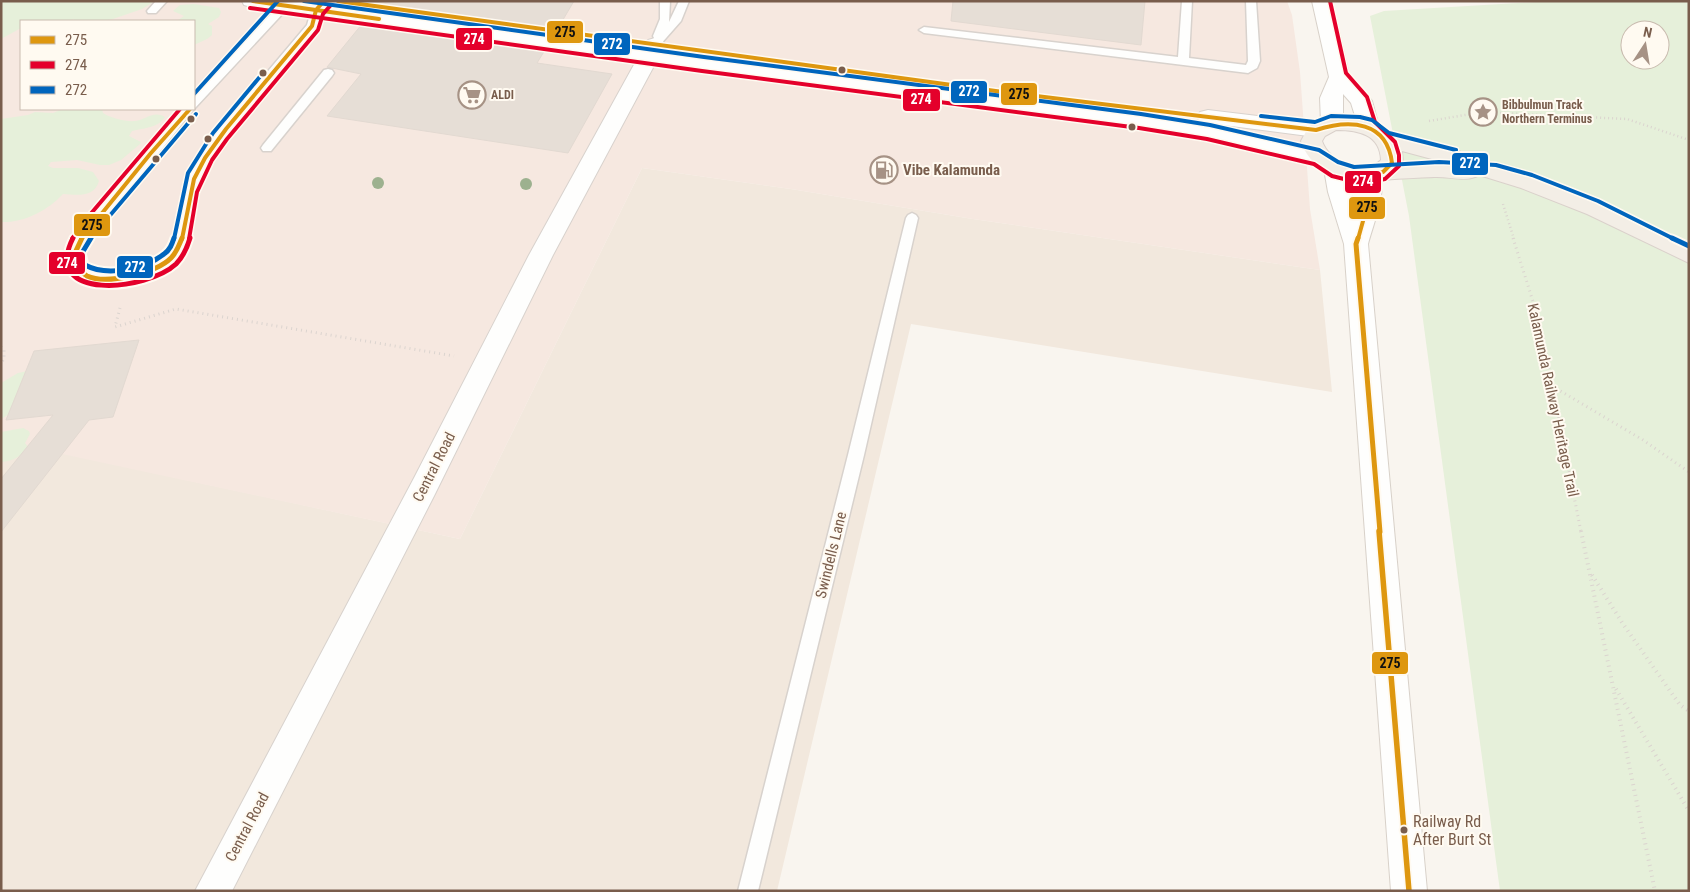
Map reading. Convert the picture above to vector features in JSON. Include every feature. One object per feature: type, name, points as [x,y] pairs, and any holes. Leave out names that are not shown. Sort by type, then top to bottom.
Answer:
[{"type":"main road","points":[[1494,172],[1439,169],[1352,174],[1326,163],[1312,147],[1311,138],[1324,126],[1347,123],[1529,182],[1595,208],[1689,254]]},
{"type":"main road","points":[[1376,173],[1392,163],[1392,152],[1377,134]]},
{"type":"street","points":[[251,1],[320,6],[652,51],[1140,121],[1208,132],[1326,163],[1339,192],[1356,244],[1409,891]]},
{"type":"street","points":[[336,1],[652,51],[1013,93],[1324,126],[1331,98],[1339,77]]},
{"type":"street","points":[[1322,1],[1339,77],[1362,101],[1377,134]]},
{"type":"street","name":"Central Road","points":[[213,891],[424,487],[541,255],[652,51]]},
{"type":"street","points":[[1356,244],[1376,173]]},
{"type":"lane","points":[[152,11],[162,1]]},
{"type":"lane","name":"Central Road","points":[[652,51],[665,19],[664,1]]},
{"type":"lane","name":"Central Road","points":[[652,51],[676,22],[684,1]]},
{"type":"lane","points":[[1183,61],[1187,1]]},
{"type":"lane","points":[[924,30],[1248,69],[1253,66],[1251,1]]},
{"type":"lane","points":[[195,104],[286,4]]},
{"type":"lane","points":[[189,110],[151,153],[82,239],[74,254],[74,263],[79,270],[88,276],[125,278],[157,269],[170,258],[180,245],[184,228],[187,197],[193,179],[205,158],[220,135],[312,26],[320,6]]},
{"type":"lane","points":[[267,148],[328,73]]},
{"type":"lane","name":"Swindells Lane","points":[[748,891],[856,455],[912,218]]},
{"type":"path","points":[[1421,124],[1438,118],[1483,112],[1627,118],[1689,140]]},
{"type":"path","name":"Kalamunda Railway Heritage Trail","points":[[1494,172],[1541,327],[1655,891]]},
{"type":"path","points":[[120,308],[115,326],[176,309],[457,356]]},
{"type":"path","points":[[1,347],[4,349],[4,358],[1,364]]},
{"type":"path","points":[[1552,386],[1643,440],[1689,472]]},
{"type":"path","name":"Kalamunda Railway Heritage Trail","points":[[1590,573],[1680,705],[1689,711]]},
{"type":"path","name":"Kalamunda Railway Heritage Trail","points":[[1614,687],[1689,811]]},
{"type":"shaded area","points":[[1,1],[1287,1],[1292,15],[1300,72],[1310,209],[1320,270],[642,168],[460,539],[1,441]]},
{"type":"shaded area","points":[[642,168],[1320,270],[1332,392],[911,324],[777,891],[1,891],[1,440],[460,539]]},
{"type":"green space","points":[[155,1],[142,9],[108,20],[20,20],[20,29],[1,39],[1,2]]},
{"type":"green space","points":[[1552,1],[1689,1],[1689,891],[1500,891],[1409,216],[1370,16],[1384,11]]},
{"type":"green space","points":[[194,4],[219,8],[221,12],[219,17],[208,24],[212,26],[212,35],[195,45],[195,20],[178,20],[184,16],[173,11],[180,5]]},
{"type":"green space","points":[[60,110],[102,110],[106,115],[127,121],[135,121],[157,115],[165,117],[155,125],[132,131],[129,136],[141,142],[140,144],[121,160],[109,165],[77,160],[51,162],[48,166],[53,168],[78,168],[93,172],[99,181],[97,186],[89,193],[63,194],[43,210],[27,218],[1,222],[1,119],[28,115],[35,112],[53,113]]},
{"type":"green space","points":[[32,370],[13,412],[1,419],[1,383],[18,373]]},
{"type":"green space","points":[[23,428],[29,431],[30,434],[25,443],[28,447],[16,458],[1,462],[1,432]]},
{"type":"building","points":[[366,1],[574,1],[554,35],[365,9]]},
{"type":"building","points":[[953,1],[1145,1],[1141,45],[951,21]]},
{"type":"building","name":"ALDI","points":[[362,24],[545,50],[537,63],[612,74],[568,153],[327,116],[361,74],[327,67]]},
{"type":"building","points":[[139,340],[113,417],[89,420],[1,532],[1,479],[53,415],[6,420],[34,351]]},
{"type":"transit line","name":"275","points":[[253,1],[379,19]]},
{"type":"transit line","name":"272","points":[[195,93],[278,1]]},
{"type":"transit line","name":"272","points":[[304,1],[704,57],[1141,114],[1210,125],[1319,150],[1338,162],[1354,167],[1439,162],[1496,165],[1532,175],[1598,201],[1689,246]]},
{"type":"transit line","name":"275","points":[[189,110],[151,153],[81,239],[74,257],[78,269],[87,276],[116,278],[133,275],[149,270],[171,258],[182,239],[191,190],[199,168],[211,148],[226,129],[312,26],[316,10],[324,1]]},
{"type":"transit line","name":"275","points":[[338,1],[1003,92],[1316,130],[1340,124],[1353,124],[1366,127],[1385,139],[1390,150],[1392,163],[1383,172],[1370,175],[1370,196],[1356,244],[1409,891]]},
{"type":"transit line","name":"274","points":[[250,8],[702,71],[1139,128],[1207,139],[1314,164],[1332,176],[1352,181],[1370,182],[1385,179],[1399,166],[1399,155],[1395,142],[1375,122],[1367,97],[1346,73],[1330,1]]},
{"type":"transit line","name":"274","points":[[179,110],[88,217],[72,239],[67,254],[67,263],[69,270],[79,279],[93,285],[126,285],[153,278],[176,264],[183,256],[187,246],[197,192],[205,171],[227,139],[318,30],[323,14],[330,6]]},
{"type":"transit line","name":"272","points":[[196,114],[87,243],[82,255],[85,265],[94,270],[120,270],[148,263],[166,253],[178,226],[182,193],[188,173],[213,133],[263,73]]},
{"type":"transit line","name":"272","points":[[1261,116],[1315,122],[1331,116],[1360,117],[1372,120],[1389,133],[1456,150]]},
{"type":"place","name":"ALDI","points":[[472,95]]},
{"type":"place","name":"Bibbulmun Track Northern Terminus","points":[[1483,112]]},
{"type":"place","name":"Vibe Kalamunda","points":[[884,170]]},
{"type":"place","name":"Railway Rd After Burt St","points":[[1404,830]]}]
